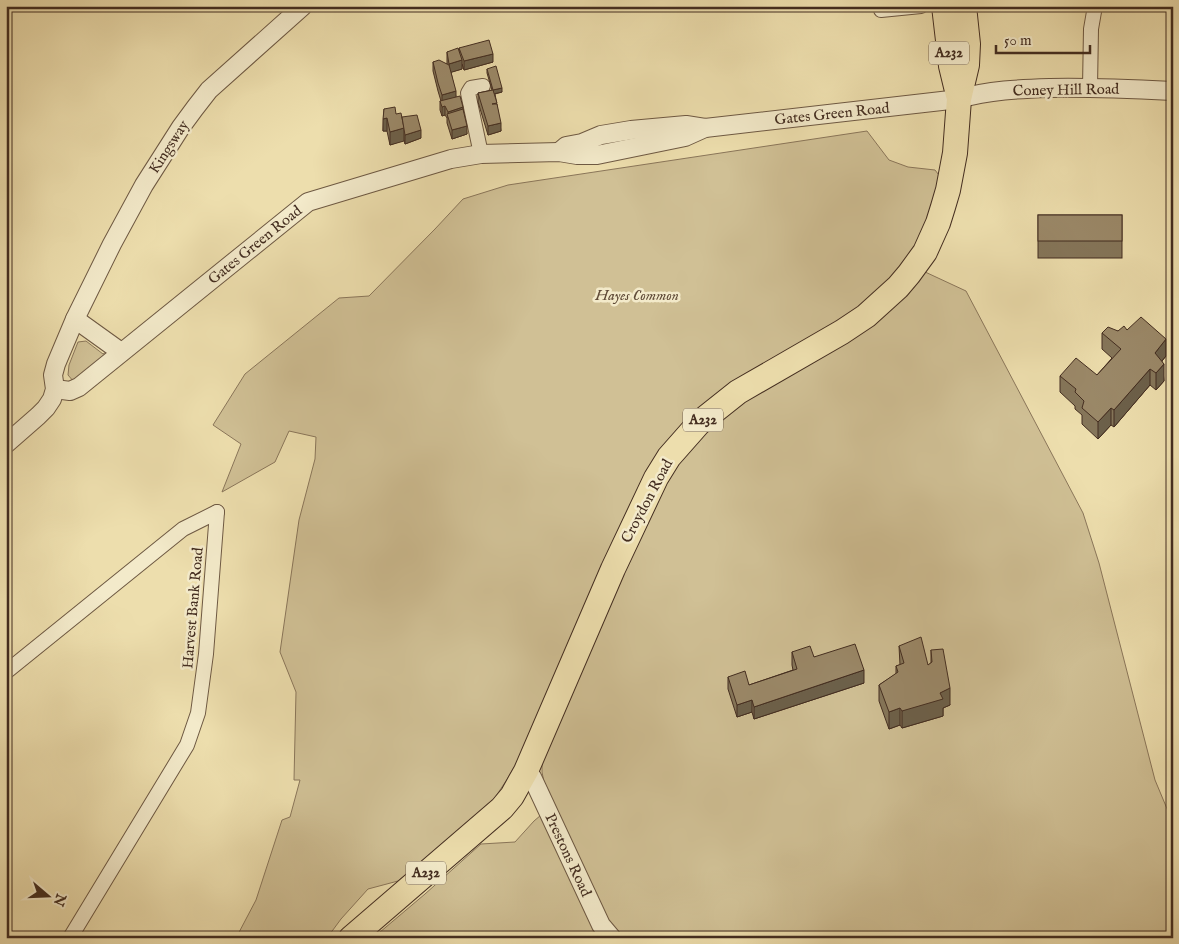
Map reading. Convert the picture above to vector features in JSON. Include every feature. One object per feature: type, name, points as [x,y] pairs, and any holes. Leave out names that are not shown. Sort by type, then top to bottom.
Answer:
[{"type":"highway","name":"Croydon Road","points":[[944,6],[951,66],[959,99]]},
{"type":"highway","name":"Croydon Road","points":[[351,938],[502,808],[512,796],[526,772],[627,537],[656,478],[669,457],[699,423],[738,392],[842,332],[866,316],[898,287],[919,261],[938,223],[948,190],[955,153],[959,99],[967,65],[968,44],[964,6]]},
{"type":"street","name":"Kingsway","points":[[55,389],[53,375],[56,364],[75,319],[144,185],[209,90],[303,6]]},
{"type":"street","points":[[880,10],[921,6]]},
{"type":"street","points":[[1090,87],[1090,29],[1095,6]]},
{"type":"street","points":[[481,154],[468,92],[471,88],[483,86]]},
{"type":"street","name":"Coney Hill Road","points":[[959,99],[978,93],[1025,88],[1090,87],[1173,91]]},
{"type":"street","name":"Gates Green Road","points":[[55,389],[74,390],[308,202],[450,159],[481,154],[559,152],[577,155],[597,155],[686,137],[705,128],[959,99]]},
{"type":"street","points":[[75,319],[121,352]]},
{"type":"street","points":[[6,444],[46,408],[52,399],[55,389]]},
{"type":"street","name":"Harvest Bank Road","points":[[6,672],[183,530],[218,512],[206,654],[198,713],[190,737],[160,791],[70,938]]},
{"type":"street","name":"Prestons Road","points":[[526,772],[532,777],[602,925],[612,938]]},
{"type":"green space","name":"Hayes Common","points":[[867,131],[889,160],[908,167],[935,170],[942,179],[914,266],[872,307],[693,420],[523,752],[490,805],[398,881],[368,889],[327,938],[236,938],[256,900],[282,820],[290,817],[300,780],[294,780],[296,692],[280,652],[299,520],[315,459],[316,437],[289,431],[275,462],[222,492],[241,444],[213,425],[245,374],[339,298],[369,296],[463,199],[508,185]]},
{"type":"green space","points":[[923,271],[966,291],[1083,513],[1099,563],[1155,780],[1173,823],[1173,938],[373,938],[481,844],[515,842],[534,821],[554,804],[546,792],[542,772],[542,755],[675,459],[738,398]]},
{"type":"green space","points":[[86,341],[103,354],[106,352],[109,355],[74,382],[68,375],[69,365],[78,342]]},
{"type":"building","points":[[489,40],[493,54],[464,61],[459,48]]},
{"type":"building","points":[[458,48],[462,60],[449,64],[447,52]]},
{"type":"building","points":[[439,60],[449,65],[456,91],[442,95],[433,62]]},
{"type":"building","points":[[496,66],[502,88],[493,90],[487,69]]},
{"type":"building","points":[[493,90],[497,103],[492,104],[497,104],[501,123],[488,126],[478,93]]},
{"type":"building","points":[[460,96],[463,107],[448,112],[445,106],[442,107],[440,101]]},
{"type":"building","points":[[395,107],[396,114],[401,113],[404,128],[390,132],[387,118],[383,119],[384,109]]},
{"type":"building","points":[[463,109],[467,126],[452,130],[447,114]]},
{"type":"building","points":[[417,115],[421,130],[405,135],[402,117]]},
{"type":"building","points":[[1038,215],[1122,215],[1122,241],[1038,241]]},
{"type":"building","points":[[1141,317],[1166,339],[1155,353],[1164,364],[1156,373],[1150,369],[1114,410],[1111,408],[1098,422],[1082,408],[1084,401],[1075,392],[1076,389],[1060,376],[1076,358],[1097,375],[1121,349],[1102,333],[1108,327],[1118,331],[1124,326],[1127,330]]},
{"type":"building","points":[[921,637],[928,665],[932,662],[931,650],[943,649],[950,688],[940,693],[943,699],[902,711],[900,708],[889,712],[879,685],[898,672],[896,666],[904,663],[899,646]]},
{"type":"building","points":[[855,644],[864,670],[754,707],[752,700],[737,705],[728,677],[745,671],[749,685],[797,669],[792,652],[810,646],[814,657]]}]
